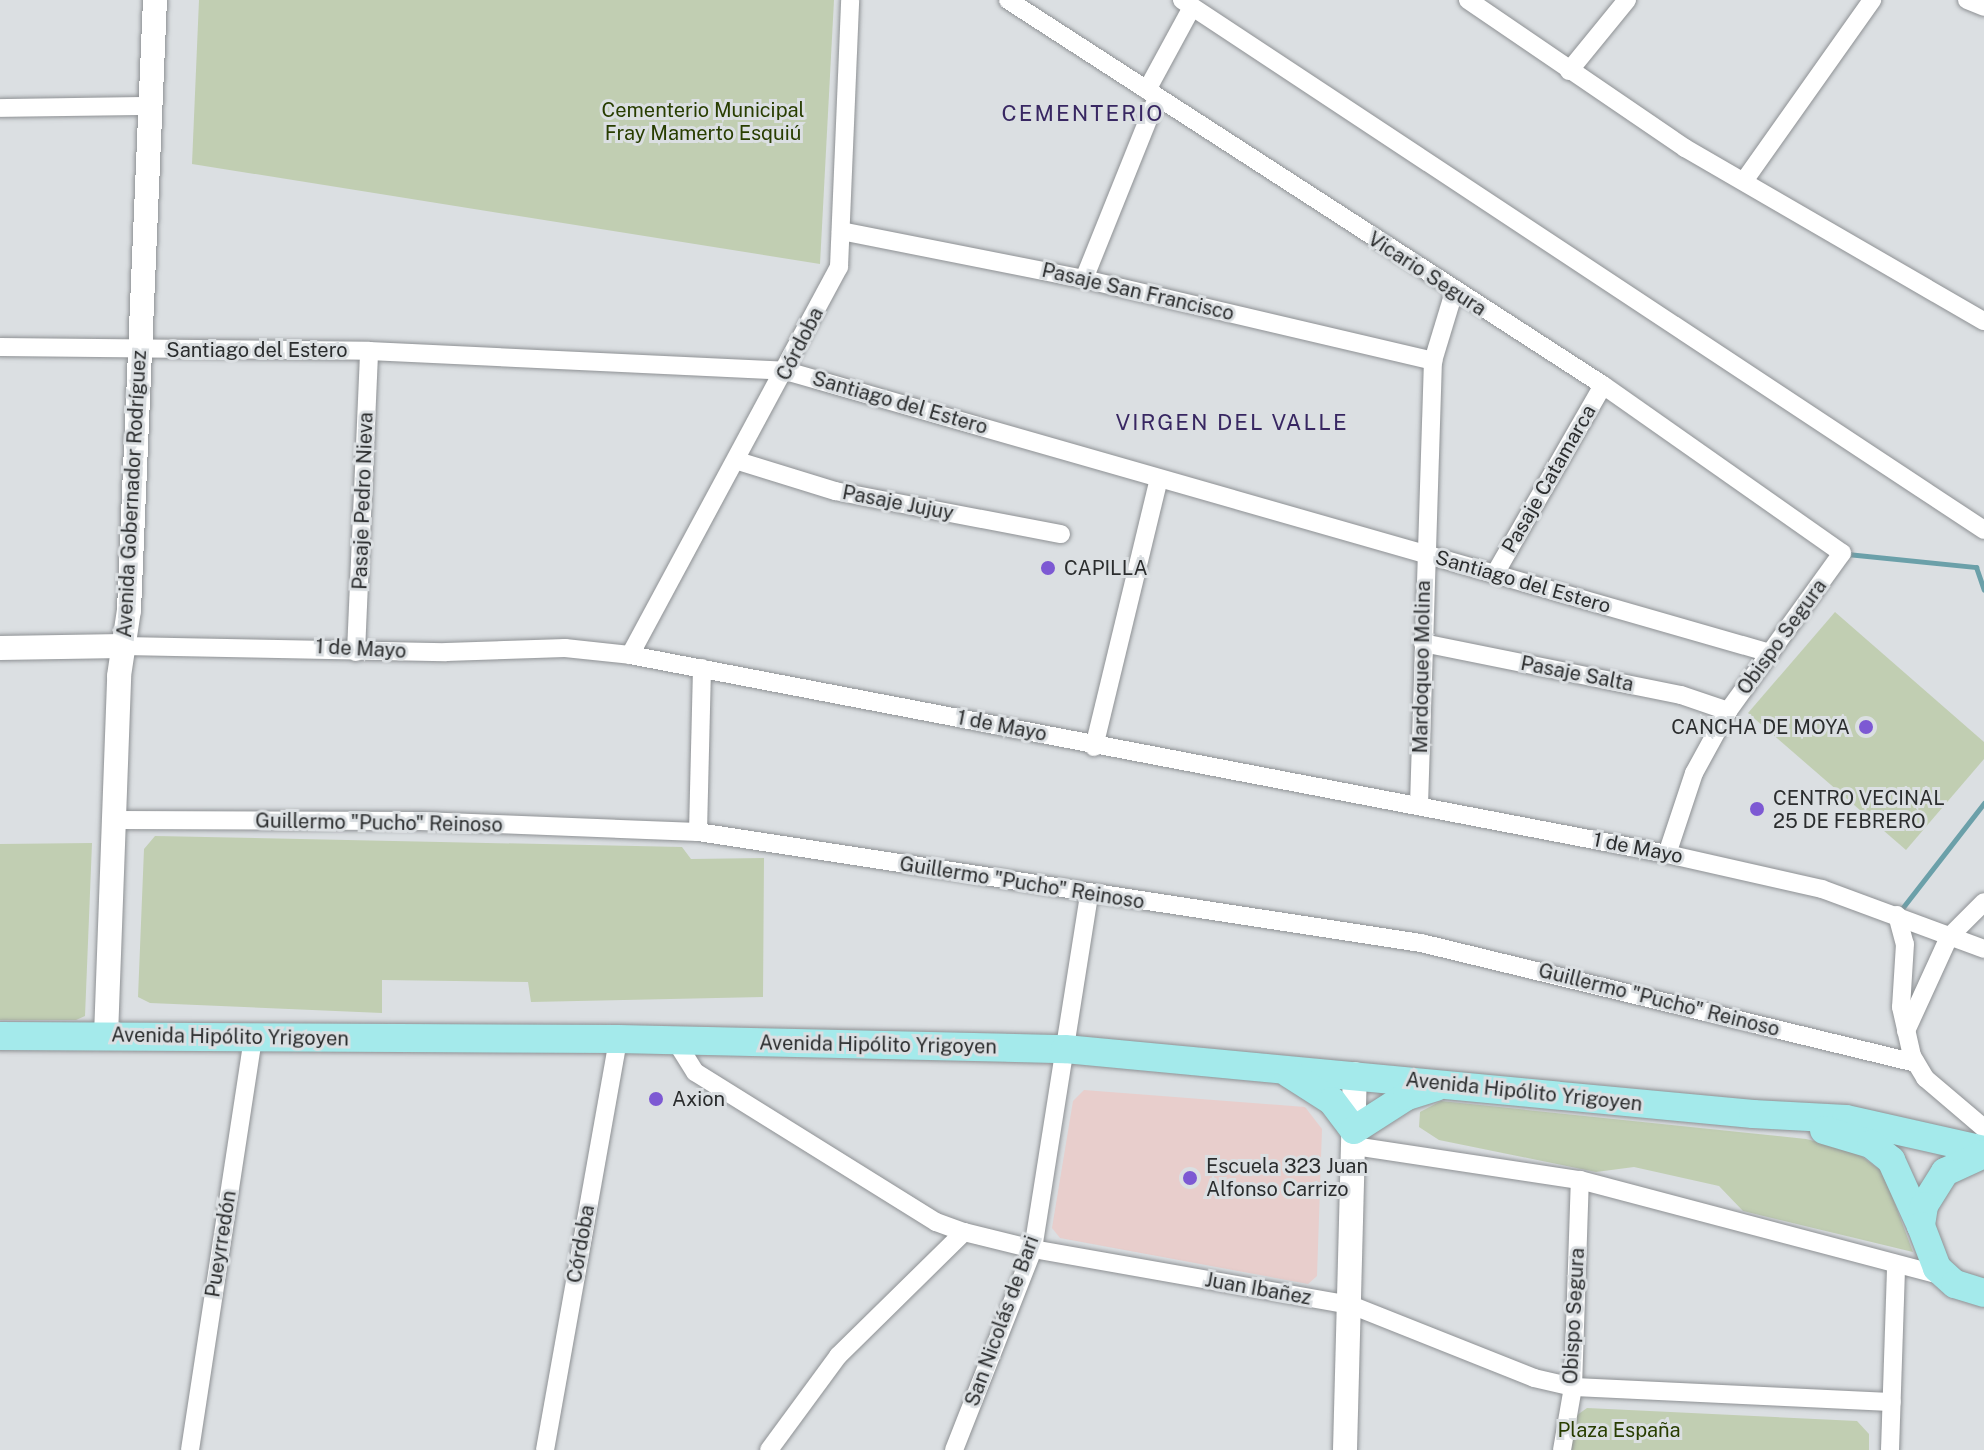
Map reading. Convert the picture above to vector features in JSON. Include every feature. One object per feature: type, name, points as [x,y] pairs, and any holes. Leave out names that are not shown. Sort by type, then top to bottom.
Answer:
[{"type":"main road","name":"Avenida Hipólito Yrigoyen","points":[[0,1036],[618,1039],[1065,1049],[1753,1114],[1879,1123],[1984,1152]]},
{"type":"main road","points":[[1272,1067],[1304,1079],[1332,1101],[1354,1138],[1407,1096],[1445,1085]]},
{"type":"main road","name":"Avenida Hipólito Yrigoyen","points":[[1753,1114],[1871,1144],[1891,1160],[1921,1226],[1925,1248],[1944,1276]]},
{"type":"main road","points":[[1921,1226],[1924,1206],[1945,1172],[1984,1152]]},
{"type":"main road","points":[[1944,1276],[1984,1293]]},
{"type":"street","name":"Avenida Gobernador Rodríguez","points":[[106,1036],[155,0]]},
{"type":"street","name":"Córdoba","points":[[630,655],[738,461],[839,267],[850,0]]},
{"type":"street","name":"Vicario Segura","points":[[1008,0],[1454,292],[1603,385],[1842,553]]},
{"type":"street","points":[[1468,0],[1569,71],[1744,181],[1984,321]]},
{"type":"street","points":[[1569,71],[1627,0]]},
{"type":"street","points":[[1744,181],[1872,0]]},
{"type":"street","points":[[1967,0],[1984,7]]},
{"type":"street","points":[[1084,279],[1187,4],[1984,530]]},
{"type":"street","points":[[0,108],[150,106]]},
{"type":"street","name":"Pasaje San Francisco","points":[[841,231],[1084,279],[1433,361]]},
{"type":"street","name":"Mardoqueo Molina","points":[[1419,805],[1423,554],[1433,361],[1454,292]]},
{"type":"street","name":"Santiago del Estero","points":[[0,347],[369,351],[786,371],[1770,653]]},
{"type":"street","name":"Pasaje Pedro Nieva","points":[[356,652],[369,351]]},
{"type":"street","name":"Pasaje Catamarca","points":[[1496,572],[1603,385]]},
{"type":"street","name":"Pasaje Jujuy","points":[[738,461],[835,491],[1061,534]]},
{"type":"street","points":[[1094,747],[1159,479]]},
{"type":"street","name":"Obispo Segura","points":[[1667,854],[1694,773],[1728,711],[1842,553]]},
{"type":"street","name":"Pasaje Salta","points":[[1423,643],[1681,695],[1728,711]]},
{"type":"street","name":"1 de Mayo","points":[[0,648],[318,646],[356,652],[565,648],[630,655],[1094,747],[1419,805],[1667,854],[1822,889],[1984,949]]},
{"type":"street","points":[[698,832],[702,668]]},
{"type":"street","name":"Guillermo \"Pucho\" Reinoso","points":[[114,820],[421,821],[698,832],[1421,943],[1916,1063]]},
{"type":"street","name":"San Nicolás de Bari","points":[[954,1450],[1033,1249],[1089,894]]},
{"type":"street","points":[[1906,1034],[1949,937],[1984,902]]},
{"type":"street","points":[[1897,915],[1905,944],[1901,1007],[1916,1063],[1941,1093],[1984,1128]]},
{"type":"street","name":"Pueyrredón","points":[[190,1450],[253,1038]]},
{"type":"street","name":"Córdoba","points":[[545,1450],[618,1039]]},
{"type":"street","name":"Juan Ibañez","points":[[675,1040],[695,1072],[936,1222],[964,1232],[1033,1249],[1351,1305],[1534,1378],[1573,1387],[1892,1402]]},
{"type":"street","points":[[1345,1450],[1355,1074]]},
{"type":"street","points":[[1354,1138],[1580,1180],[1944,1276]]},
{"type":"street","name":"Obispo Segura","points":[[1562,1450],[1573,1387],[1580,1180]]},
{"type":"street","points":[[769,1450],[838,1356],[964,1232]]},
{"type":"street","points":[[1890,1450],[1896,1265]]},
{"type":"shaded area","name":"Escuela 323 Juan Alfonso Carrizo","points":[[1084,1090],[1305,1107],[1322,1129],[1317,1276],[1308,1284],[1060,1238],[1052,1228],[1073,1101]]},
{"type":"green space","name":"Cementerio Municipal Fray Mamerto Esquiú","points":[[199,0],[834,0],[820,264],[192,164]]},
{"type":"green space","name":"CANCHA DE MOYA","points":[[1835,612],[1984,742],[1984,759],[1906,850],[1748,713]]},
{"type":"green space","points":[[155,836],[682,847],[691,859],[764,858],[763,997],[531,1002],[528,982],[382,980],[382,1013],[150,1003],[138,997],[144,849]]},
{"type":"green space","points":[[92,843],[85,1016],[76,1020],[0,1020],[0,844]]},
{"type":"green space","points":[[1441,1101],[1806,1139],[1854,1151],[1883,1172],[1913,1252],[1743,1211],[1719,1186],[1634,1167],[1596,1172],[1439,1140],[1419,1127],[1420,1112]]},
{"type":"green space","name":"Plaza España","points":[[1587,1408],[1857,1421],[1869,1434],[1869,1450],[1571,1450],[1573,1418]]},
{"type":"waterway","points":[[1847,554],[1976,567],[1984,590]]},
{"type":"waterway","points":[[1900,911],[1984,803]]},
{"type":"place","name":"CAPILLA","points":[[1048,568]]},
{"type":"place","name":"CANCHA DE MOYA","points":[[1866,727]]},
{"type":"place","name":"CENTRO VECINAL 25 DE FEBRERO","points":[[1757,809]]},
{"type":"place","name":"Axion","points":[[656,1099]]},
{"type":"place","name":"Escuela 323 Juan Alfonso Carrizo","points":[[1190,1178]]},
{"type":"district","name":"CEMENTERIO","points":[[1083,114]]},
{"type":"district","name":"VIRGEN DEL VALLE","points":[[1232,423]]}]
